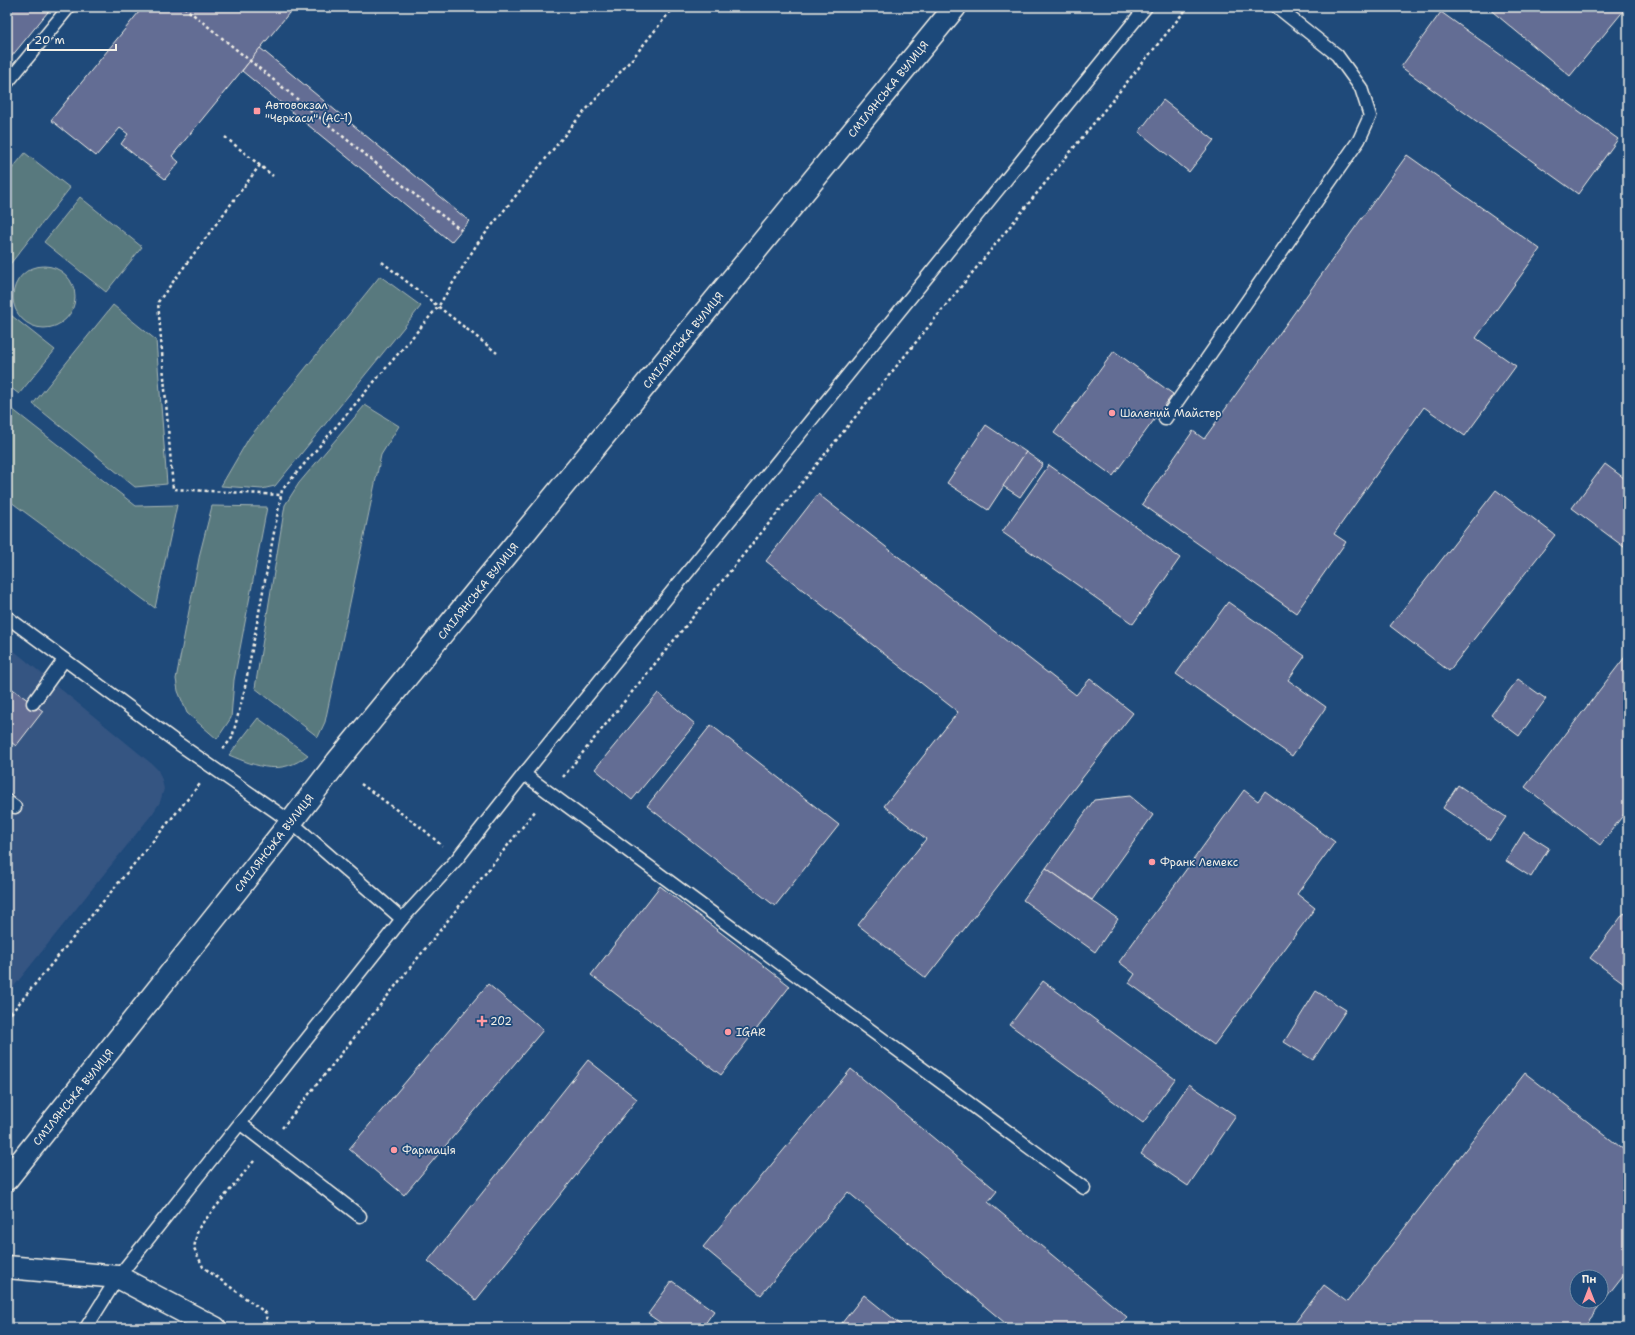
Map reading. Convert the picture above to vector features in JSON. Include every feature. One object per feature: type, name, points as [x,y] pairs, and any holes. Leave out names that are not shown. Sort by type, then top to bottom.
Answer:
[{"type":"main road","name":"СМІЛЯНСЬКА ВУЛИЦЯ","points":[[7,1179],[337,762],[955,7]]},
{"type":"main road","points":[[7,1267],[118,1277],[214,1328]]},
{"type":"lane","points":[[7,83],[69,7]]},
{"type":"lane","points":[[86,1328],[118,1277],[241,1124],[402,919],[457,859],[524,774],[1146,7]]},
{"type":"lane","points":[[1166,419],[1359,140],[1370,116],[1361,88],[1337,55],[1277,7]]},
{"type":"lane","points":[[7,617],[209,765],[291,822],[402,919]]},
{"type":"lane","points":[[33,703],[64,660]]},
{"type":"lane","points":[[524,774],[551,792],[1084,1188]]},
{"type":"lane","points":[[241,1124],[360,1216]]},
{"type":"path","points":[[184,7],[410,191],[461,230]]},
{"type":"path","points":[[7,1018],[203,782],[209,765],[232,738],[244,692],[282,490],[438,307],[477,244],[576,121],[632,59],[669,13],[678,7]]},
{"type":"path","points":[[267,1328],[266,1313],[203,1267],[194,1248],[200,1226],[1188,7]]},
{"type":"path","points":[[225,137],[273,176]]},
{"type":"path","points":[[260,165],[158,302],[173,489],[281,495]]},
{"type":"path","points":[[382,262],[497,353]]},
{"type":"path","points":[[361,784],[423,829],[457,859]]},
{"type":"shaded area","points":[[7,645],[152,764],[158,770],[164,789],[160,802],[153,813],[7,995]]},
{"type":"green space","points":[[25,153],[70,188],[7,268],[7,175]]},
{"type":"green space","points":[[80,197],[142,247],[106,292],[44,242]]},
{"type":"green space","points":[[38,266],[50,266],[66,275],[73,285],[75,297],[73,309],[66,319],[50,328],[38,328],[27,323],[18,314],[13,303],[13,291],[18,280],[27,271]]},
{"type":"green space","points":[[380,276],[421,306],[275,486],[262,489],[221,486],[249,438]]},
{"type":"green space","points":[[113,305],[156,340],[167,484],[135,487],[33,404]]},
{"type":"green space","points":[[7,312],[55,350],[19,394],[7,385]]},
{"type":"green space","points":[[7,405],[136,506],[177,505],[155,608],[7,499]]},
{"type":"green space","points":[[365,405],[399,426],[381,455],[325,722],[318,737],[255,688],[285,505],[299,483]]},
{"type":"green space","points":[[212,506],[267,507],[234,680],[231,718],[217,739],[187,713],[178,691],[176,679],[200,553]]},
{"type":"green space","points":[[258,718],[308,755],[289,766],[269,767],[259,766],[229,755]]},
{"type":"building","points":[[7,7],[52,7],[7,62]]},
{"type":"building","points":[[143,7],[294,7],[172,156],[179,162],[165,179],[121,144],[128,134],[120,128],[96,156],[51,120]]},
{"type":"building","points":[[1487,7],[1623,7],[1625,9],[1570,76]]},
{"type":"building","points":[[1441,12],[1618,139],[1578,194],[1401,67]]},
{"type":"building","points":[[260,48],[469,221],[451,242],[242,71]]},
{"type":"building","points":[[1163,100],[1214,140],[1189,172],[1139,132]]},
{"type":"building","points":[[1407,155],[1540,249],[1476,338],[1516,366],[1465,436],[1424,407],[1334,534],[1346,542],[1296,613],[1142,504],[1193,431],[1204,439]]},
{"type":"building","points":[[1114,351],[1173,394],[1113,476],[1054,433]]},
{"type":"building","points":[[986,425],[1026,452],[988,510],[947,483]]},
{"type":"building","points":[[1026,452],[1043,464],[1020,497],[1003,486]]},
{"type":"building","points":[[1605,464],[1628,481],[1628,550],[1572,508]]},
{"type":"building","points":[[1049,465],[1180,558],[1133,624],[1002,532]]},
{"type":"building","points":[[1496,490],[1555,535],[1449,671],[1390,626]]},
{"type":"building","points":[[818,494],[1076,695],[1090,679],[1133,713],[926,978],[858,925],[926,839],[884,806],[958,712],[766,561]]},
{"type":"building","points":[[1228,602],[1305,656],[1288,680],[1326,707],[1292,756],[1176,674]]},
{"type":"building","points":[[1628,653],[1628,809],[1600,845],[1525,787]]},
{"type":"building","points":[[1518,679],[1546,699],[1519,736],[1491,715]]},
{"type":"building","points":[[7,685],[43,711],[16,746],[7,739]]},
{"type":"building","points":[[658,693],[695,724],[632,800],[595,769]]},
{"type":"building","points":[[711,725],[839,825],[775,906],[647,806]]},
{"type":"building","points":[[1458,785],[1506,817],[1490,840],[1443,808]]},
{"type":"building","points":[[1244,790],[1258,801],[1265,791],[1335,842],[1297,894],[1315,908],[1214,1045],[1129,983],[1135,974],[1119,962]]},
{"type":"building","points":[[1130,796],[1153,815],[1092,900],[1046,868],[1094,800]]},
{"type":"building","points":[[1524,832],[1549,848],[1531,877],[1506,861]]},
{"type":"building","points":[[1046,868],[1118,919],[1095,952],[1023,900]]},
{"type":"building","points":[[660,886],[790,986],[721,1075],[591,975]]},
{"type":"building","points":[[1624,913],[1628,916],[1628,986],[1590,958]]},
{"type":"building","points":[[1043,981],[1175,1079],[1143,1123],[1010,1025]]},
{"type":"building","points":[[488,984],[543,1030],[404,1195],[349,1149]]},
{"type":"building","points":[[1316,991],[1346,1010],[1313,1060],[1284,1042]]},
{"type":"building","points":[[588,1060],[637,1099],[476,1300],[428,1261]]},
{"type":"building","points":[[851,1069],[997,1191],[988,1202],[1127,1317],[1118,1328],[1011,1328],[848,1192],[761,1295],[703,1247]]},
{"type":"building","points":[[1525,1073],[1628,1153],[1628,1269],[1609,1293],[1609,1269],[1569,1269],[1569,1309],[1597,1309],[1582,1328],[1291,1328],[1324,1285],[1347,1302]]},
{"type":"building","points":[[1189,1084],[1236,1116],[1188,1186],[1141,1154]]},
{"type":"building","points":[[672,1281],[714,1311],[702,1328],[668,1328],[648,1314]]},
{"type":"building","points":[[864,1295],[905,1328],[838,1328]]},
{"type":"place","name":"Автовокзал \"Черкаси\" (АС-1)","points":[[257,111]]},
{"type":"place","name":"Шалений Майстер","points":[[1112,413]]},
{"type":"place","name":"Франк Лемекс","points":[[1152,862]]},
{"type":"place","name":"202","points":[[482,1021]]},
{"type":"place","name":"IGAR","points":[[728,1032]]},
{"type":"place","name":"Фармація","points":[[394,1150]]}]
